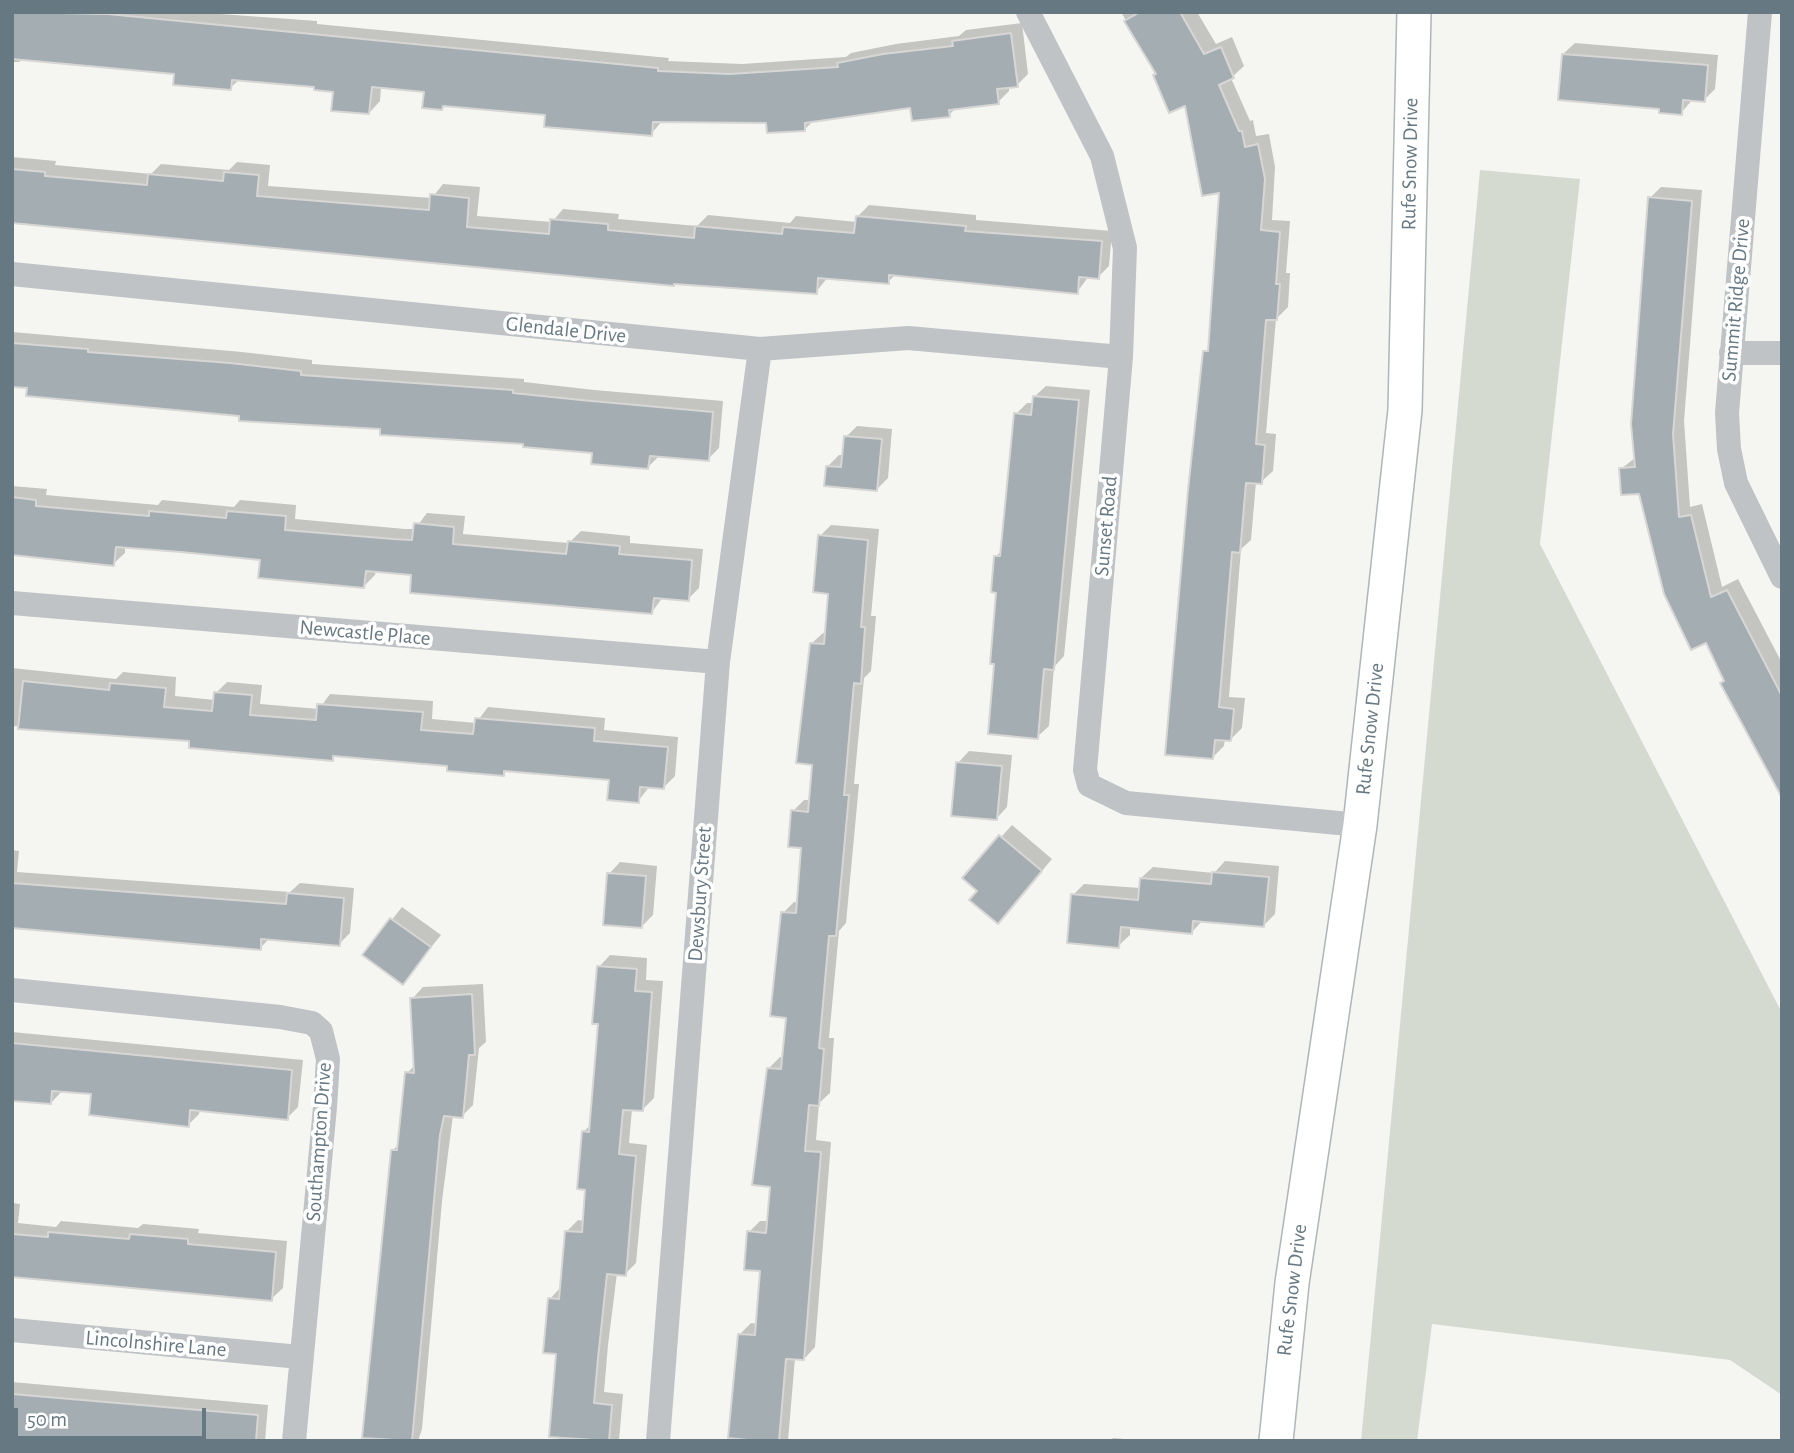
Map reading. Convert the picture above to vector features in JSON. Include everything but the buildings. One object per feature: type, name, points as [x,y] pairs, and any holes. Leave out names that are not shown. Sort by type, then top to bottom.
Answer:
[{"type":"main road","name":"Rufe Snow Drive","points":[[1276,1441],[1292,1283],[1360,825],[1405,410],[1414,12]]},
{"type":"street","name":"Sunset Road","points":[[1028,12],[1102,156],[1125,248],[1121,357],[1085,770],[1089,785],[1126,803],[1360,825]]},
{"type":"street","points":[[1749,12],[1761,12]]},
{"type":"street","name":"Summit Ridge Drive","points":[[1761,12],[1727,413],[1729,449],[1736,483],[1782,577]]},
{"type":"street","name":"Glendale Drive","points":[[12,274],[760,349],[908,338],[1121,357]]},
{"type":"street","name":"Dewsbury Street","points":[[657,1441],[718,662],[760,349]]},
{"type":"street","points":[[1731,353],[1782,353]]},
{"type":"street","name":"Newcastle Place","points":[[12,603],[718,662]]},
{"type":"street","name":"Southampton Drive","points":[[12,990],[280,1017],[312,1023],[321,1031],[328,1059],[325,1107],[293,1441]]},
{"type":"street","name":"Lincolnshire Lane","points":[[12,1330],[300,1357]]},
{"type":"shaded area","points":[[1480,170],[1580,179],[1540,544],[1782,1013],[1782,1395],[1730,1360],[1432,1324],[1417,1441],[1361,1441]]}]
